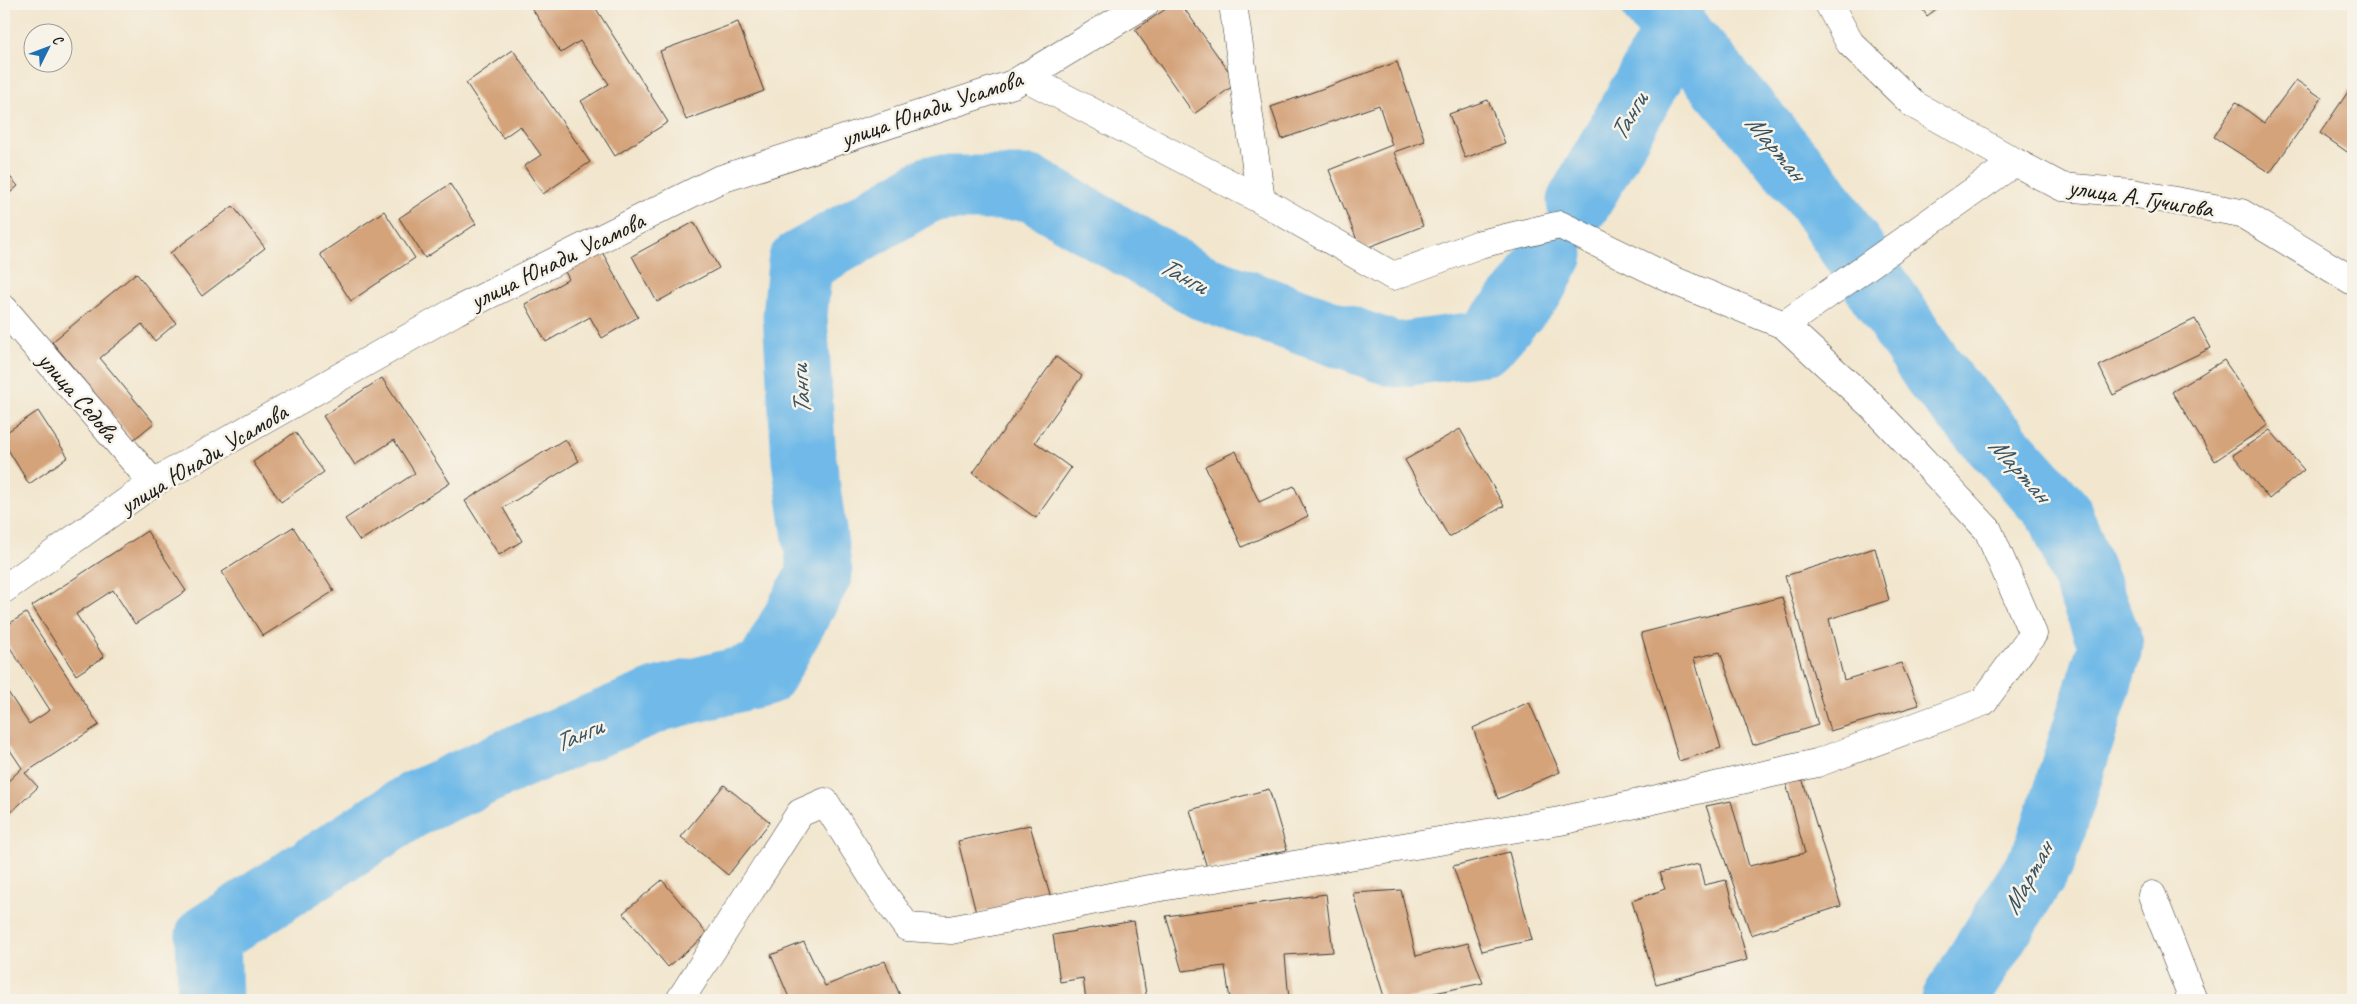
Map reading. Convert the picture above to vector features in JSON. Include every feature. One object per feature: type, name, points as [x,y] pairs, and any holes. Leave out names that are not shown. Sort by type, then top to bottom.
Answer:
[{"type":"street","name":"улица Юнади Усамова","points":[[4,590],[153,483],[456,310],[718,180],[1013,84],[1145,4]]},
{"type":"street","points":[[1233,4],[1261,200]]},
{"type":"street","name":"улица А. Гучигова","points":[[1829,4],[1850,43],[1914,104],[2062,187],[2132,193],[2241,213],[2353,281]]},
{"type":"street","points":[[680,1000],[800,814],[824,802],[907,927],[951,930],[1149,889],[1560,821],[1817,763],[1983,702],[2033,634],[1988,530],[1871,405],[1784,325],[1677,282],[1560,225],[1480,244],[1393,276],[1261,200],[1025,77]]},
{"type":"street","points":[[1784,325],[2015,162]]},
{"type":"street","name":"улица Седова","points":[[4,309],[153,483]]},
{"type":"street","points":[[2152,896],[2193,1000]]},
{"type":"building","points":[[536,4],[593,4],[668,122],[615,156],[581,101],[609,84],[580,41],[561,53],[531,7]]},
{"type":"building","points":[[1173,4],[1181,4],[1237,83],[1194,114],[1135,30]]},
{"type":"building","points":[[1919,4],[1943,4],[1927,16]]},
{"type":"building","points":[[738,22],[764,91],[686,120],[660,51]]},
{"type":"building","points":[[513,50],[590,162],[543,194],[524,166],[541,155],[520,126],[503,138],[466,83]]},
{"type":"building","points":[[1397,62],[1425,141],[1394,152],[1423,226],[1361,250],[1329,170],[1392,145],[1379,105],[1282,139],[1271,107]]},
{"type":"building","points":[[2296,80],[2322,98],[2270,173],[2214,137],[2236,102],[2264,123]]},
{"type":"building","points":[[2350,89],[2353,91],[2353,156],[2320,133]]},
{"type":"building","points":[[1488,100],[1505,143],[1465,158],[1449,114]]},
{"type":"building","points":[[4,170],[18,186],[4,198]]},
{"type":"building","points":[[450,184],[476,224],[425,258],[399,218]]},
{"type":"building","points":[[233,206],[265,248],[202,296],[170,253]]},
{"type":"building","points":[[384,211],[415,258],[351,301],[320,254]]},
{"type":"building","points":[[694,222],[719,268],[657,302],[632,256]]},
{"type":"building","points":[[601,250],[638,317],[602,338],[590,317],[546,342],[525,304],[569,279],[564,270]]},
{"type":"building","points":[[136,273],[176,323],[155,341],[142,324],[100,358],[154,423],[133,440],[52,342]]},
{"type":"building","points":[[2195,319],[2211,348],[2113,395],[2099,366]]},
{"type":"building","points":[[1056,357],[1082,376],[1035,442],[1071,468],[1036,518],[973,473]]},
{"type":"building","points":[[2224,360],[2268,425],[2215,461],[2172,392]]},
{"type":"building","points":[[382,378],[450,483],[360,541],[345,519],[415,473],[394,440],[355,465],[323,416]]},
{"type":"building","points":[[38,411],[68,457],[29,484],[4,443],[4,434]]},
{"type":"building","points":[[1460,429],[1504,506],[1449,537],[1405,460]]},
{"type":"building","points":[[2270,430],[2304,470],[2269,499],[2233,455]]},
{"type":"building","points":[[295,432],[324,472],[281,502],[253,462]]},
{"type":"building","points":[[565,439],[579,461],[503,508],[522,541],[499,555],[465,501]]},
{"type":"building","points":[[1236,451],[1259,502],[1294,486],[1308,516],[1242,547],[1205,466]]},
{"type":"building","points":[[293,527],[334,591],[263,636],[222,572]]},
{"type":"building","points":[[147,531],[186,591],[135,624],[113,590],[76,614],[104,657],[76,675],[32,606]]},
{"type":"building","points":[[1875,548],[1889,600],[1829,619],[1844,680],[1901,663],[1919,705],[1830,731],[1785,576]]},
{"type":"building","points":[[1782,597],[1818,725],[1753,745],[1720,652],[1694,658],[1721,748],[1679,761],[1641,633]]},
{"type":"building","points":[[26,613],[99,725],[25,773],[38,787],[4,819],[4,785],[22,768],[4,741],[4,686],[29,724],[50,710],[4,638],[4,627]]},
{"type":"building","points":[[1529,702],[1560,772],[1498,799],[1473,728]]},
{"type":"building","points":[[1803,781],[1841,906],[1751,935],[1706,806],[1731,801],[1749,866],[1805,853],[1786,783]]},
{"type":"building","points":[[724,785],[770,822],[728,875],[681,837]]},
{"type":"building","points":[[1269,789],[1287,850],[1207,868],[1190,810]]},
{"type":"building","points":[[1030,825],[1051,899],[976,913],[958,841]]},
{"type":"building","points":[[1509,852],[1532,940],[1482,951],[1453,866]]},
{"type":"building","points":[[1699,864],[1704,885],[1726,880],[1747,960],[1656,984],[1632,901],[1665,889],[1659,873]]},
{"type":"building","points":[[662,880],[707,934],[668,967],[623,913]]},
{"type":"building","points":[[1401,890],[1416,956],[1468,943],[1483,983],[1400,1000],[1385,1000],[1353,893]]},
{"type":"building","points":[[1326,894],[1333,952],[1285,955],[1289,1000],[1230,1000],[1225,966],[1182,971],[1166,916]]},
{"type":"building","points":[[1134,921],[1147,1000],[1086,1000],[1083,978],[1060,982],[1053,935]]},
{"type":"building","points":[[804,942],[825,986],[885,961],[902,1000],[790,1000],[771,955]]},
{"type":"waterway","name":"Мартан","points":[[1654,4],[1815,193],[1938,378],[2060,514],[2111,645],[2045,856],[1954,1000]]},
{"type":"waterway","name":"Танги","points":[[1579,202],[1677,30]]},
{"type":"waterway","name":"Танги","points":[[210,1000],[208,936],[414,804],[527,753],[660,699],[765,673],[820,573],[804,460],[795,316],[800,263],[931,188],[1030,188],[1204,288],[1396,355],[1484,343],[1533,287],[1551,254]]}]
